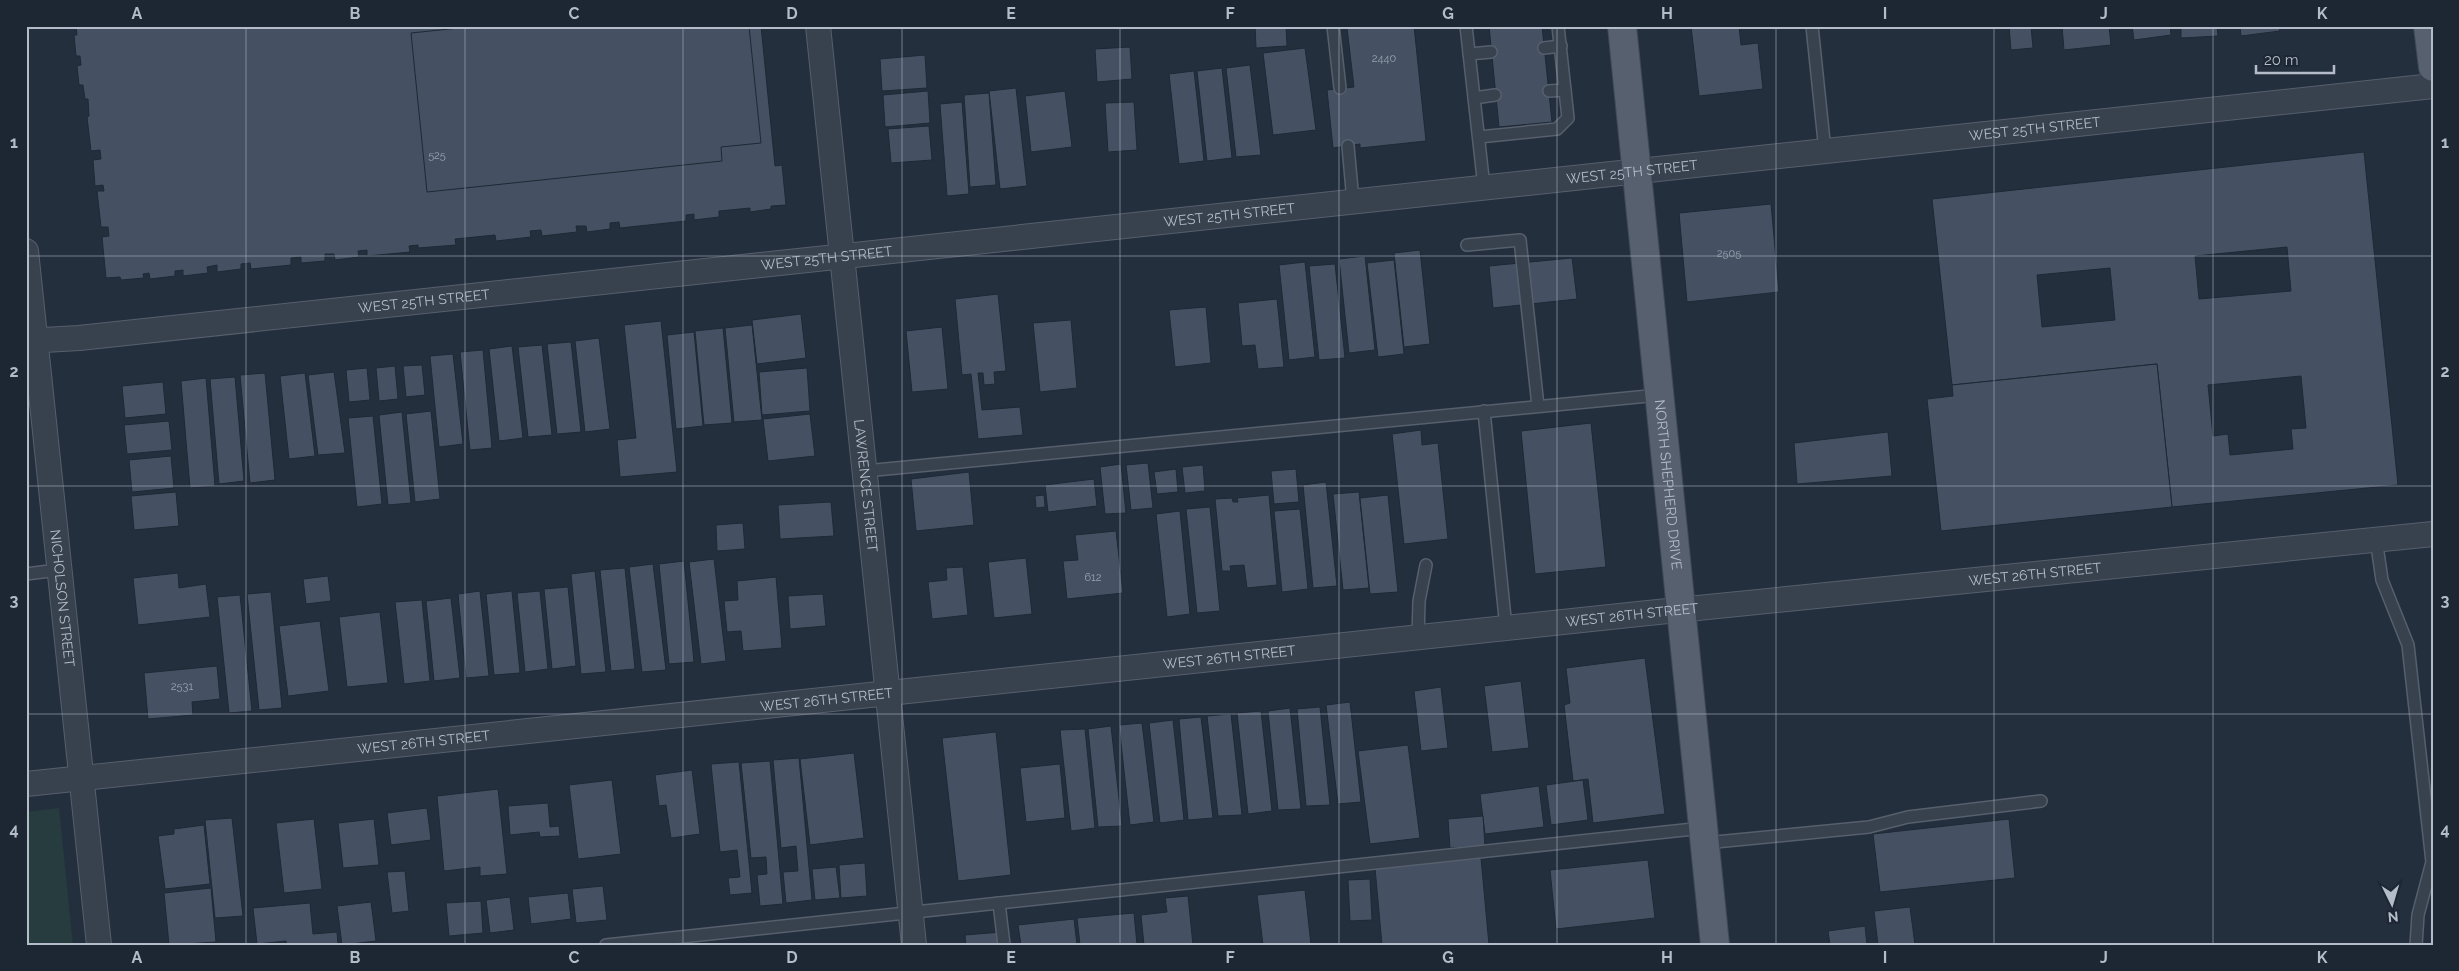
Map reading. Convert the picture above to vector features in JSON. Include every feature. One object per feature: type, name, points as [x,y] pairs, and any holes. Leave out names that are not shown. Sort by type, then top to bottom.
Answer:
[{"type":"main road","name":"NORTH SHEPHERD DRIVE","points":[[1622,26],[1714,945]]},
{"type":"main road","points":[[2428,26],[2433,67]]},
{"type":"street","name":"LAWRENCE STREET","points":[[818,26],[914,945]]},
{"type":"street","name":"WEST 25TH STREET","points":[[31,341],[843,257],[2433,86]]},
{"type":"street","name":"NICHOLSON STREET","points":[[26,250],[31,341],[82,778],[99,945]]},
{"type":"street","name":"WEST 26TH STREET","points":[[26,784],[1680,609],[2433,534]]},
{"type":"lane","points":[[1333,26],[1340,88]]},
{"type":"lane","points":[[1466,26],[1484,187]]},
{"type":"lane","points":[[1479,137],[1557,129],[1568,118],[1558,26]]},
{"type":"lane","points":[[1812,26],[1824,151]]},
{"type":"lane","points":[[1544,48],[1560,46]]},
{"type":"lane","points":[[1469,54],[1491,52]]},
{"type":"lane","points":[[1549,91],[1565,90]]},
{"type":"lane","points":[[1474,98],[1495,95]]},
{"type":"lane","points":[[1348,146],[1353,201]]},
{"type":"lane","points":[[1467,245],[1520,240],[1538,406]]},
{"type":"lane","points":[[865,471],[1659,395]]},
{"type":"lane","points":[[1484,411],[1506,628]]},
{"type":"lane","points":[[2376,539],[2382,580],[2408,645],[2432,847],[2432,862],[2418,915],[2416,945]]},
{"type":"lane","points":[[1418,637],[1419,601],[1426,565]]},
{"type":"lane","points":[[26,574],[58,570]]},
{"type":"lane","points":[[606,945],[1000,903],[1704,836],[1869,826],[1908,818],[2041,801]]},
{"type":"lane","points":[[1000,903],[1004,945]]},
{"type":"green space","points":[[59,808],[73,945],[26,945],[26,812]]},
{"type":"building","points":[[76,26],[761,26],[775,166],[782,165],[786,205],[771,206],[771,209],[750,212],[750,208],[719,211],[719,217],[694,220],[694,214],[686,215],[686,221],[620,228],[619,222],[610,223],[610,229],[587,232],[586,226],[576,226],[577,232],[542,236],[541,230],[530,231],[531,237],[496,241],[495,235],[455,239],[456,245],[418,248],[418,245],[409,246],[410,252],[367,256],[367,250],[358,251],[359,257],[335,260],[334,254],[325,254],[325,261],[301,263],[301,257],[291,258],[291,265],[251,269],[250,263],[241,264],[241,269],[217,272],[217,265],[207,267],[208,273],[183,276],[183,270],[175,271],[175,276],[150,279],[149,273],[143,274],[144,278],[121,280],[120,277],[106,278],[102,237],[109,236],[108,227],[101,227],[97,191],[104,191],[103,185],[95,186],[93,160],[101,159],[100,150],[91,151],[87,117],[89,116],[88,99],[85,99],[83,85],[79,85],[77,66],[81,65],[80,56],[76,56],[74,35],[77,35]]},
{"type":"building","points":[[478,26],[749,26],[761,143],[721,147],[722,161],[427,192],[411,33]]},
{"type":"building","points":[[1255,26],[1286,26],[1287,46],[1256,48]]},
{"type":"building","points":[[1414,26],[1426,141],[1360,148],[1360,144],[1333,148],[1327,90],[1354,87],[1347,28]]},
{"type":"building","points":[[1489,26],[1542,26],[1552,122],[1499,127]]},
{"type":"building","points":[[1691,26],[1739,26],[1741,45],[1758,43],[1763,89],[1699,96]]},
{"type":"building","points":[[2009,26],[2031,26],[2033,48],[2011,50]]},
{"type":"building","points":[[2062,26],[2109,26],[2111,45],[2064,50]]},
{"type":"building","points":[[2132,26],[2170,26],[2171,35],[2134,40]]},
{"type":"building","points":[[2181,26],[2217,26],[2218,36],[2181,38]]},
{"type":"building","points":[[2240,26],[2279,26],[2280,31],[2241,36]]},
{"type":"building","points":[[1130,47],[1132,79],[1097,82],[1095,49]]},
{"type":"building","points":[[1305,48],[1316,130],[1273,135],[1263,53]]},
{"type":"building","points":[[925,55],[927,88],[882,91],[880,59]]},
{"type":"building","points":[[1250,65],[1261,155],[1236,157],[1226,68]]},
{"type":"building","points":[[1222,68],[1232,158],[1207,161],[1197,71]]},
{"type":"building","points":[[1194,71],[1204,161],[1179,164],[1169,74]]},
{"type":"building","points":[[1016,88],[1027,186],[1000,189],[989,91]]},
{"type":"building","points":[[928,91],[930,123],[885,127],[883,95]]},
{"type":"building","points":[[1065,91],[1072,147],[1031,152],[1025,96]]},
{"type":"building","points":[[989,93],[996,185],[970,187],[964,95]]},
{"type":"building","points":[[962,102],[969,194],[947,196],[940,104]]},
{"type":"building","points":[[1134,102],[1137,150],[1108,152],[1105,103]]},
{"type":"building","points":[[929,126],[932,160],[891,163],[888,129]]},
{"type":"building","points":[[2364,152],[2398,485],[2172,507],[2157,364],[1952,385],[1932,199]],"holes":[[[2287,247],[2291,291],[2199,299],[2195,256]],[[2110,268],[2115,320],[2042,327],[2037,275]],[[2301,376],[2306,428],[2291,429],[2293,449],[2230,455],[2228,434],[2213,436],[2208,385]]]},
{"type":"building","points":[[1771,204],[1779,292],[1687,302],[1679,213]]},
{"type":"building","points":[[1420,250],[1430,344],[1404,347],[1394,253]]},
{"type":"building","points":[[1365,256],[1375,350],[1349,353],[1339,259]]},
{"type":"building","points":[[1572,258],[1577,299],[1493,308],[1489,266]]},
{"type":"building","points":[[1394,260],[1404,354],[1378,357],[1367,263]]},
{"type":"building","points":[[1305,262],[1315,357],[1289,360],[1279,265]]},
{"type":"building","points":[[1335,264],[1345,358],[1319,360],[1309,266]]},
{"type":"building","points":[[998,294],[1006,371],[994,372],[995,384],[984,385],[983,373],[978,373],[982,410],[1020,407],[1023,435],[978,439],[971,374],[962,375],[955,299]]},
{"type":"building","points":[[1277,299],[1284,367],[1258,369],[1255,345],[1242,346],[1238,303]]},
{"type":"building","points":[[1206,307],[1211,363],[1175,367],[1169,310]]},
{"type":"building","points":[[801,314],[806,358],[757,364],[752,320]]},
{"type":"building","points":[[1071,320],[1077,388],[1040,392],[1033,323]]},
{"type":"building","points":[[661,321],[677,472],[620,477],[617,440],[636,438],[624,325]]},
{"type":"building","points":[[752,325],[762,420],[734,422],[725,328]]},
{"type":"building","points":[[942,327],[948,389],[912,392],[906,331]]},
{"type":"building","points":[[723,328],[732,423],[704,425],[695,331]]},
{"type":"building","points":[[694,332],[703,426],[676,429],[667,335]]},
{"type":"building","points":[[599,338],[610,429],[585,432],[575,341]]},
{"type":"building","points":[[571,342],[581,432],[557,434],[547,344]]},
{"type":"building","points":[[542,345],[552,435],[528,437],[518,347]]},
{"type":"building","points":[[512,346],[523,438],[499,441],[489,349]]},
{"type":"building","points":[[483,350],[492,448],[470,450],[460,352]]},
{"type":"building","points":[[453,354],[463,444],[439,447],[430,356]]},
{"type":"building","points":[[2157,364],[2172,507],[1941,531],[1927,399],[1953,396],[1952,385]]},
{"type":"building","points":[[422,365],[425,395],[406,397],[403,366]]},
{"type":"building","points":[[395,366],[398,399],[379,401],[376,368]]},
{"type":"building","points":[[367,368],[370,400],[349,402],[346,370]]},
{"type":"building","points":[[807,368],[810,411],[762,415],[759,372]]},
{"type":"building","points":[[334,372],[345,453],[318,455],[308,375]]},
{"type":"building","points":[[265,373],[275,480],[250,483],[240,375]]},
{"type":"building","points":[[305,373],[315,456],[289,459],[280,376]]},
{"type":"building","points":[[235,377],[244,481],[219,484],[210,379]]},
{"type":"building","points":[[206,378],[215,486],[190,488],[181,381]]},
{"type":"building","points":[[163,382],[166,414],[125,418],[122,386]]},
{"type":"building","points":[[431,411],[440,499],[415,502],[406,414]]},
{"type":"building","points":[[402,412],[411,503],[388,505],[379,415]]},
{"type":"building","points":[[810,414],[815,456],[768,461],[763,419]]},
{"type":"building","points":[[373,416],[382,504],[357,507],[348,418]]},
{"type":"building","points":[[169,421],[172,450],[127,454],[124,425]]},
{"type":"building","points":[[1591,423],[1606,567],[1535,574],[1521,431]]},
{"type":"building","points":[[1421,430],[1422,445],[1438,443],[1448,539],[1404,544],[1392,434]]},
{"type":"building","points":[[1888,432],[1892,476],[1797,484],[1794,443]]},
{"type":"building","points":[[171,456],[174,488],[132,492],[129,460]]},
{"type":"building","points":[[1148,463],[1153,508],[1131,510],[1126,465]]},
{"type":"building","points":[[1121,464],[1126,513],[1105,514],[1100,467]]},
{"type":"building","points":[[1203,465],[1205,491],[1185,493],[1182,467]]},
{"type":"building","points":[[1176,469],[1178,492],[1157,494],[1154,472]]},
{"type":"building","points":[[1296,469],[1299,502],[1274,504],[1271,471]]},
{"type":"building","points":[[969,472],[974,525],[916,531],[911,479]]},
{"type":"building","points":[[1094,479],[1097,506],[1048,512],[1045,485]]},
{"type":"building","points":[[1326,482],[1337,586],[1313,588],[1303,485]]},
{"type":"building","points":[[176,492],[179,526],[134,530],[131,496]]},
{"type":"building","points":[[1359,492],[1369,588],[1343,590],[1333,494]]},
{"type":"building","points":[[1044,495],[1045,507],[1036,508],[1035,496]]},
{"type":"building","points":[[1269,495],[1277,585],[1247,588],[1244,565],[1230,566],[1231,571],[1222,571],[1215,499],[1232,498],[1233,502],[1238,502],[1237,498]]},
{"type":"building","points":[[1388,495],[1398,592],[1370,594],[1360,498]]},
{"type":"building","points":[[831,502],[834,536],[780,539],[778,505]]},
{"type":"building","points":[[1210,507],[1220,611],[1197,613],[1186,509]]},
{"type":"building","points":[[1300,509],[1308,589],[1282,592],[1274,511]]},
{"type":"building","points":[[1180,511],[1190,614],[1167,617],[1156,514]]},
{"type":"building","points":[[743,523],[745,549],[717,551],[716,525]]},
{"type":"building","points":[[1116,531],[1123,593],[1067,599],[1063,561],[1078,560],[1075,535]]},
{"type":"building","points":[[1026,558],[1032,614],[994,618],[988,562]]},
{"type":"building","points":[[714,559],[726,661],[701,664],[689,562]]},
{"type":"building","points":[[684,561],[694,662],[669,664],[659,564]]},
{"type":"building","points":[[653,564],[666,670],[642,672],[629,567]]},
{"type":"building","points":[[963,567],[968,615],[932,619],[928,582],[947,580],[946,568]]},
{"type":"building","points":[[625,568],[635,669],[611,671],[600,570]]},
{"type":"building","points":[[595,571],[606,672],[581,674],[571,574]]},
{"type":"building","points":[[178,573],[179,588],[206,584],[210,617],[138,625],[133,578]]},
{"type":"building","points":[[328,576],[331,601],[306,604],[303,579]]},
{"type":"building","points":[[776,577],[782,648],[743,651],[741,631],[727,632],[724,601],[738,600],[737,581]]},
{"type":"building","points":[[568,587],[576,666],[552,669],[544,589]]},
{"type":"building","points":[[480,591],[489,676],[466,678],[458,594]]},
{"type":"building","points":[[512,591],[520,673],[494,675],[486,594]]},
{"type":"building","points":[[540,591],[548,669],[525,672],[517,593]]},
{"type":"building","points":[[271,592],[282,708],[259,710],[247,594]]},
{"type":"building","points":[[823,594],[826,626],[790,629],[788,596]]},
{"type":"building","points":[[240,595],[252,711],[229,713],[217,597]]},
{"type":"building","points":[[451,598],[460,678],[434,681],[426,601]]},
{"type":"building","points":[[422,600],[430,681],[404,684],[395,602]]},
{"type":"building","points":[[380,612],[388,683],[347,687],[339,617]]},
{"type":"building","points":[[320,621],[329,691],[288,696],[279,626]]},
{"type":"building","points":[[1645,658],[1665,814],[1593,823],[1588,779],[1573,781],[1564,705],[1570,703],[1566,668]]},
{"type":"building","points":[[217,666],[220,699],[192,702],[193,715],[148,719],[144,673]]},
{"type":"building","points":[[1521,681],[1529,748],[1492,752],[1484,686]]},
{"type":"building","points":[[1441,687],[1448,748],[1421,751],[1414,691]]},
{"type":"building","points":[[1350,702],[1361,802],[1338,804],[1326,705]]},
{"type":"building","points":[[1320,707],[1330,805],[1306,806],[1297,709]]},
{"type":"building","points":[[1290,708],[1301,809],[1278,810],[1268,711]]},
{"type":"building","points":[[1261,711],[1272,811],[1248,814],[1237,713]]},
{"type":"building","points":[[1231,714],[1242,815],[1218,816],[1207,716]]},
{"type":"building","points":[[1201,717],[1213,818],[1188,820],[1179,719]]},
{"type":"building","points":[[1173,720],[1184,820],[1160,823],[1149,723]]},
{"type":"building","points":[[1142,723],[1154,822],[1130,825],[1119,725]]},
{"type":"building","points":[[1111,726],[1122,826],[1098,827],[1088,729]]},
{"type":"building","points":[[1085,729],[1095,828],[1071,831],[1060,730]]},
{"type":"building","points":[[996,732],[1011,875],[958,881],[942,738]]},
{"type":"building","points":[[1408,745],[1420,838],[1370,844],[1358,751]]},
{"type":"building","points":[[854,753],[864,838],[810,845],[800,759]]},
{"type":"building","points":[[799,758],[812,900],[786,903],[783,872],[798,871],[796,846],[781,848],[773,760]]},
{"type":"building","points":[[770,761],[783,904],[760,906],[757,875],[767,874],[766,857],[751,858],[741,763]]},
{"type":"building","points":[[739,762],[752,893],[730,895],[728,878],[740,877],[737,850],[720,852],[711,764]]},
{"type":"building","points":[[1060,764],[1065,818],[1026,822],[1020,768]]},
{"type":"building","points":[[692,770],[700,834],[671,838],[666,805],[659,806],[655,775]]},
{"type":"building","points":[[612,780],[621,854],[578,859],[569,785]]},
{"type":"building","points":[[1583,780],[1588,820],[1551,825],[1546,785]]},
{"type":"building","points":[[1539,786],[1544,827],[1485,834],[1480,794]]},
{"type":"building","points":[[498,789],[507,874],[480,876],[480,867],[444,871],[437,796]]},
{"type":"building","points":[[548,803],[550,827],[559,826],[560,836],[540,837],[539,832],[510,835],[508,806]]},
{"type":"building","points":[[427,808],[431,840],[391,845],[387,813]]},
{"type":"building","points":[[1483,816],[1485,846],[1450,848],[1448,819]]},
{"type":"building","points":[[232,818],[243,916],[215,918],[205,820]]},
{"type":"building","points":[[314,819],[322,889],[284,893],[276,823]]},
{"type":"building","points":[[374,819],[379,865],[343,868],[338,823]]},
{"type":"building","points":[[2009,819],[2015,878],[1880,892],[1873,834]]},
{"type":"building","points":[[204,825],[210,884],[165,889],[158,836],[174,834],[174,829]]},
{"type":"building","points":[[1481,858],[1489,945],[1382,945],[1375,868]]},
{"type":"building","points":[[1648,860],[1655,918],[1556,929],[1550,870]]},
{"type":"building","points":[[865,863],[867,896],[841,898],[839,865]]},
{"type":"building","points":[[836,867],[840,898],[815,900],[812,869]]},
{"type":"building","points":[[405,871],[409,911],[392,913],[387,872]]},
{"type":"building","points":[[1370,879],[1372,920],[1350,921],[1348,880]]},
{"type":"building","points":[[603,886],[607,920],[576,923],[572,889]]},
{"type":"building","points":[[211,888],[216,942],[169,945],[164,893]]},
{"type":"building","points":[[1305,890],[1311,945],[1263,945],[1257,895]]},
{"type":"building","points":[[568,893],[571,919],[531,924],[528,897]]},
{"type":"building","points":[[1188,896],[1193,945],[1144,945],[1141,915],[1167,912],[1165,898]]},
{"type":"building","points":[[510,897],[514,930],[490,933],[486,900]]},
{"type":"building","points":[[481,901],[483,933],[449,936],[446,903]]},
{"type":"building","points":[[371,902],[376,941],[342,945],[337,906]]},
{"type":"building","points":[[310,903],[313,934],[337,932],[338,945],[287,945],[286,941],[257,944],[253,908]]},
{"type":"building","points":[[1910,907],[1915,945],[1878,945],[1874,911]]},
{"type":"building","points":[[1134,913],[1137,945],[1080,945],[1077,918]]},
{"type":"building","points":[[1074,919],[1077,945],[1021,945],[1018,925]]},
{"type":"building","points":[[1865,926],[1867,945],[1830,945],[1828,931]]},
{"type":"building","points":[[1002,932],[1003,945],[966,945],[965,935]]}]
